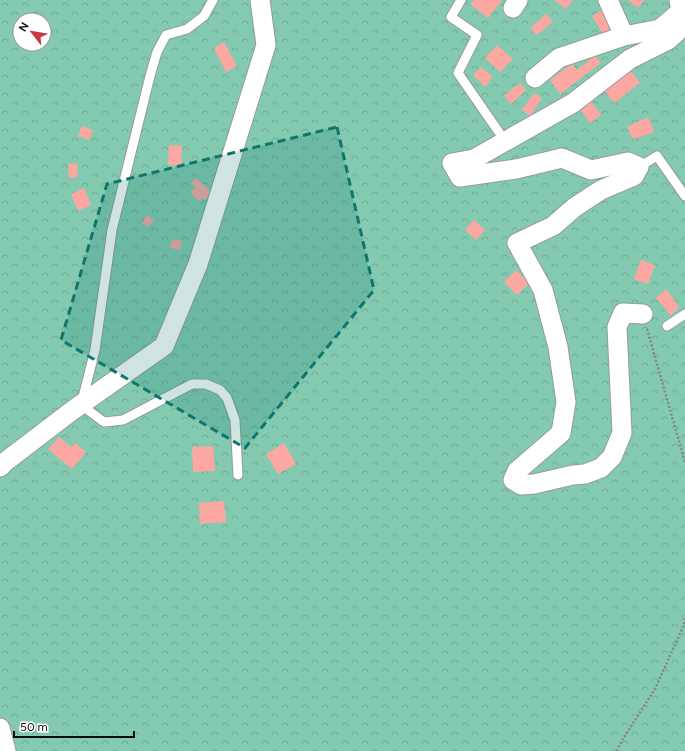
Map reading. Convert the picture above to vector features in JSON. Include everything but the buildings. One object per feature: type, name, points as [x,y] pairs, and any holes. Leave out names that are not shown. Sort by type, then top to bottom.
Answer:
[{"type":"street","points":[[0,467],[81,405],[164,346],[198,264],[266,45],[260,0]]},
{"type":"street","points":[[608,0],[624,36]]},
{"type":"street","points":[[643,314],[623,313],[617,327],[622,433],[612,457],[601,468],[585,474],[573,475],[534,484],[521,485],[514,480],[517,471],[561,434],[566,402],[558,347],[543,290],[517,243],[553,226],[575,207],[601,190],[634,176],[639,167],[628,162],[591,170],[562,158],[516,169],[460,177],[452,163],[474,158],[573,103],[630,59],[668,40],[679,30],[680,6]]},
{"type":"street","points":[[535,78],[559,58],[624,36],[660,29],[680,6]]},
{"type":"street","points":[[0,728],[6,751]]},
{"type":"lane","points":[[213,0],[204,16],[187,29],[166,35],[157,52],[135,134],[112,230],[95,350],[81,405],[104,422],[123,420],[192,384],[206,384],[220,390],[227,398],[235,420],[238,475]]},
{"type":"lane","points":[[461,0],[451,17],[476,34],[458,73],[505,141]]},
{"type":"lane","points":[[639,167],[656,156],[685,196]]},
{"type":"lane","points":[[667,326],[685,314]]},
{"type":"path","points":[[643,314],[685,462]]},
{"type":"path","points":[[617,751],[621,742],[655,689],[684,625],[685,617]]},
{"type":"highlighted area","points":[[337,127],[374,290],[245,448],[61,340],[107,184]]},
{"type":"green space","points":[[0,0],[685,0],[685,751],[0,751]]}]
